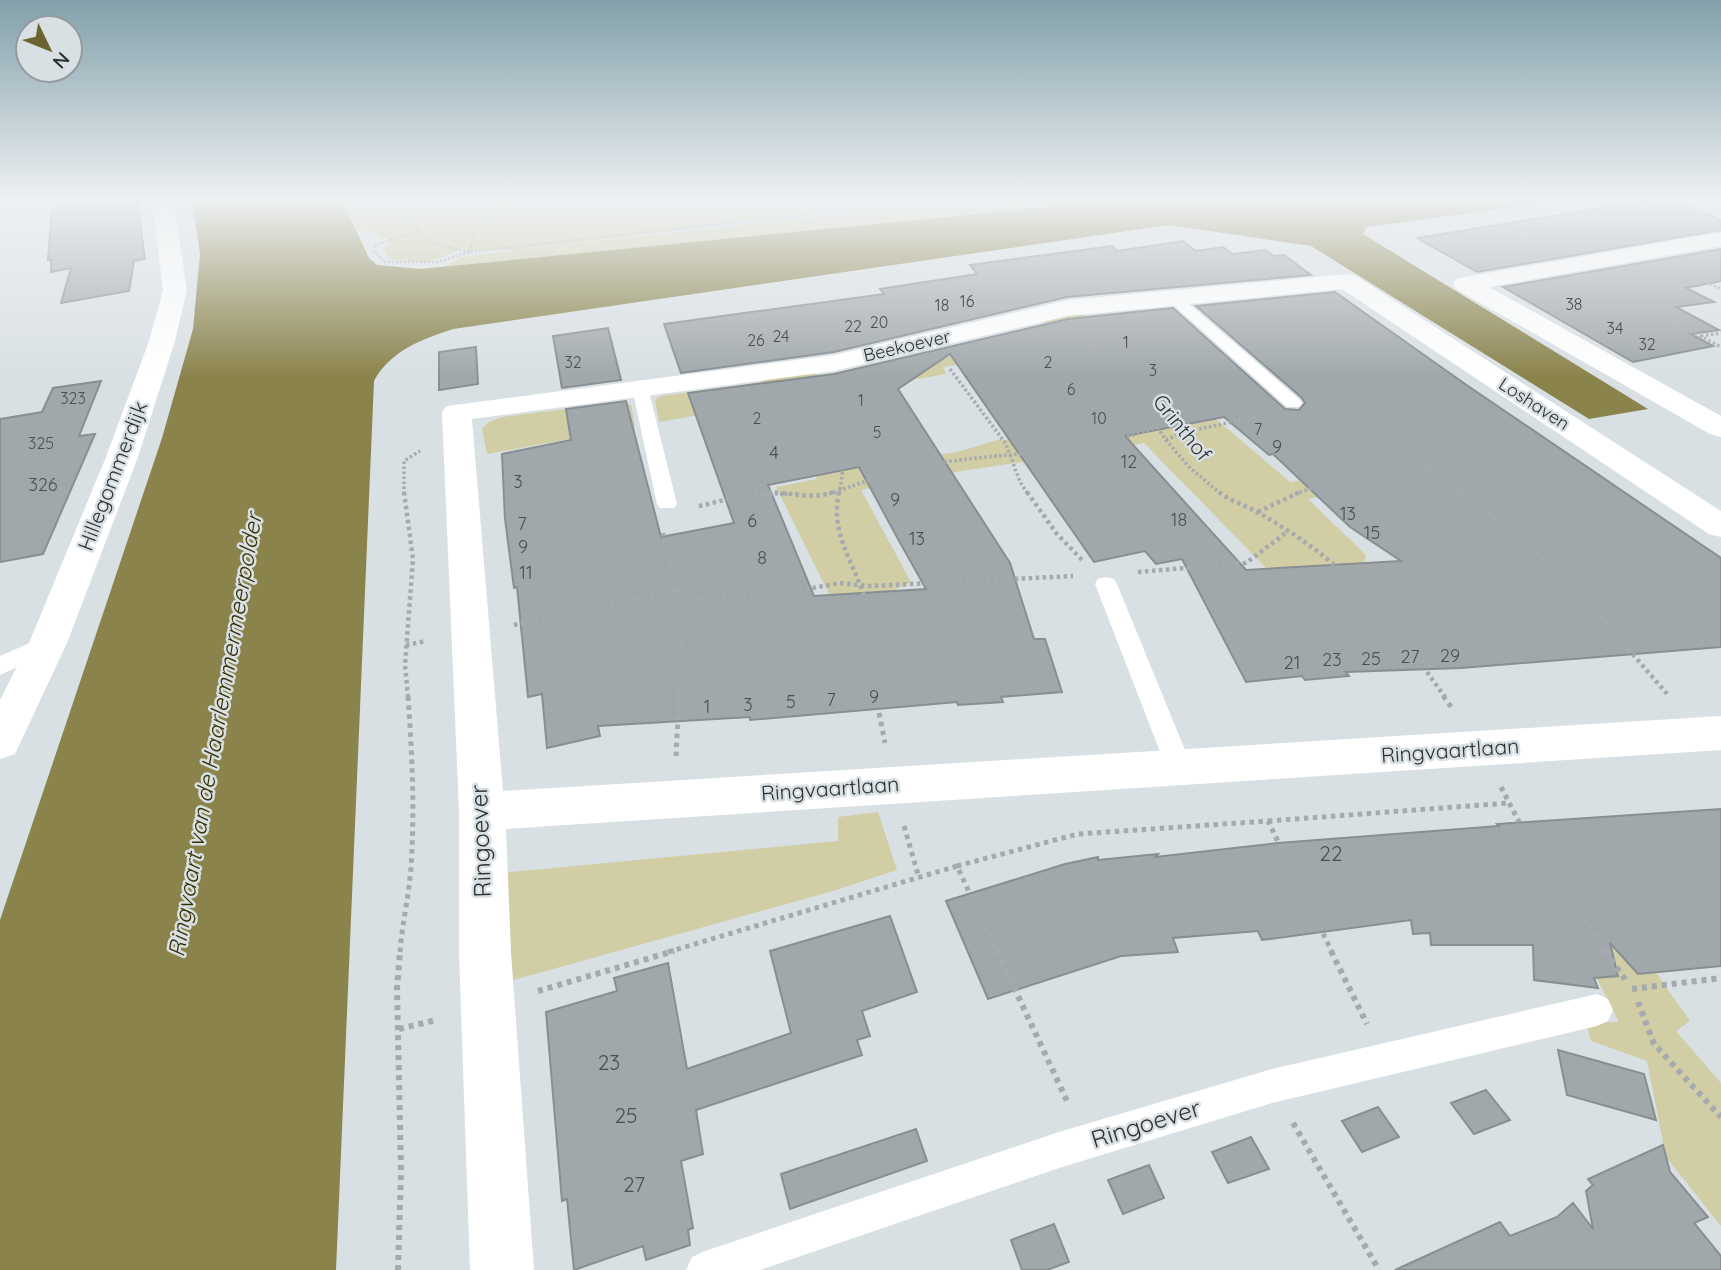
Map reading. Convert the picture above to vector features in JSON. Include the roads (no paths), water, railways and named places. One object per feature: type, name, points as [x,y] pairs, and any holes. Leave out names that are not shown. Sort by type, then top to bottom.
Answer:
[{"type":"street","name":"Hillegommerdijk","points":[[0,742],[48,643],[122,457],[162,341],[175,290],[170,258]]},
{"type":"street","points":[[1614,258],[1465,284],[1721,428]]},
{"type":"street","name":"Beekoever","points":[[458,428],[640,388],[834,363],[1056,311],[1347,281]]},
{"type":"street","name":"Loshaven","points":[[1347,281],[1721,526]]},
{"type":"street","name":"Ringoever","points":[[458,428],[482,811],[487,1006],[502,1270]]},
{"type":"street","name":"Ringvaartlaan","points":[[482,811],[1712,734]]},
{"type":"lane","points":[[1174,298],[1293,403]]},
{"type":"lane","points":[[640,388],[667,504]]},
{"type":"lane","points":[[1100,580],[1179,768]]},
{"type":"lane","points":[[0,666],[48,643]]},
{"type":"lane","name":"Ringoever","points":[[705,1270],[1086,1142],[1272,1086],[1597,1010]]},
{"type":"water","name":"Ringvaart van de Haarlemmermeerpolder","points":[[200,258],[369,258],[377,265],[420,269],[529,258],[940,258],[453,329],[408,348],[389,362],[374,381],[336,1270],[0,1270],[0,920],[162,438],[193,329]]},
{"type":"water","points":[[1331,258],[1403,258],[1648,409],[1589,419]]}]
